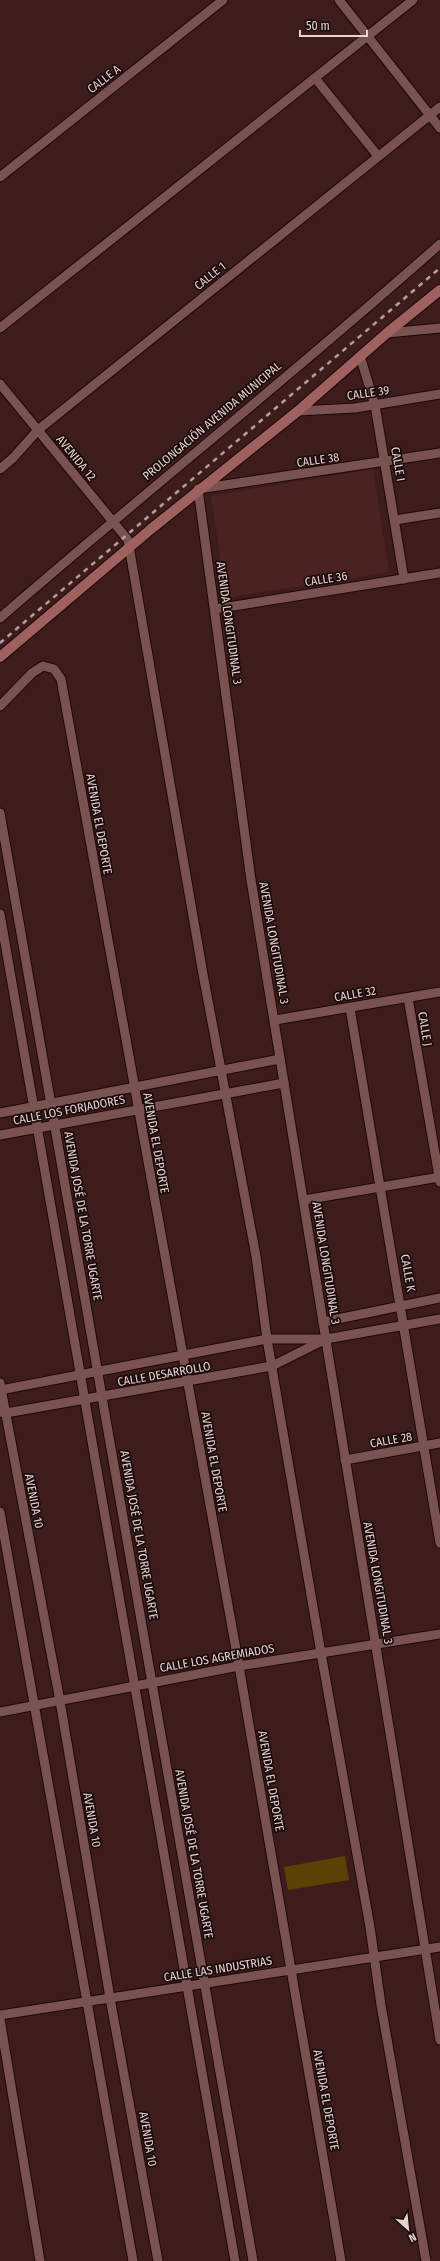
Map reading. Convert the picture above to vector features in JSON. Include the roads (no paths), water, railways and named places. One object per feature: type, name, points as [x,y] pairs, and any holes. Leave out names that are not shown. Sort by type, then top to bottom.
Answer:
[{"type":"main road","points":[[0,658],[198,489],[298,411],[386,333],[436,297],[440,290]]},
{"type":"street","name":"CALLE A","points":[[0,177],[223,0]]},
{"type":"street","points":[[339,0],[440,128]]},
{"type":"street","points":[[0,328],[414,0]]},
{"type":"street","points":[[315,78],[378,156]]},
{"type":"street","name":"CALLE 1","points":[[0,469],[13,458],[38,430],[440,107]]},
{"type":"street","name":"PROLONGACIÓN AVENIDA MUNICIPAL","points":[[0,618],[112,521],[378,299],[440,244]]},
{"type":"street","points":[[386,333],[440,328]]},
{"type":"street","name":"CALLE I","points":[[360,356],[375,405],[386,462],[404,579]]},
{"type":"street","name":"AVENIDA 12","points":[[1,387],[128,540],[128,548],[135,574],[225,1093],[256,1256],[267,1339],[321,1653],[376,1957],[381,2005],[426,2261]]},
{"type":"street","name":"CALLE 39","points":[[298,411],[375,405],[440,394]]},
{"type":"street","name":"CALLE 38","points":[[198,489],[440,453]]},
{"type":"street","name":"AVENIDA LONGITUDINAL 3","points":[[198,489],[251,880],[440,2040]]},
{"type":"street","points":[[395,520],[440,513]]},
{"type":"street","name":"CALLE 36","points":[[215,609],[440,573]]},
{"type":"street","name":"AVENIDA EL DEPORTE","points":[[0,706],[32,672],[43,666],[54,669],[61,679],[239,1666],[341,2261]]},
{"type":"street","name":"AVENIDA JOSÉ DE LA TORRE UGARTE","points":[[0,813],[54,1126],[99,1371],[151,1682],[253,2261]]},
{"type":"street","points":[[0,914],[86,1399],[134,1686],[235,2261]]},
{"type":"street","name":"CALLE 32","points":[[275,1020],[440,992]]},
{"type":"street","name":"CALLE J","points":[[408,998],[440,1179]]},
{"type":"street","name":"CALLE K","points":[[350,1008],[402,1307],[440,1542]]},
{"type":"street","name":"CALLE LOS FORJADORES","points":[[0,1112],[280,1059]]},
{"type":"street","name":"CALLE LOS FORJADORES","points":[[0,1135],[284,1083]]},
{"type":"street","points":[[304,1200],[440,1179]]},
{"type":"street","points":[[323,1322],[440,1298]]},
{"type":"street","name":"CALLE DESARROLLO","points":[[0,1387],[99,1371],[267,1339],[326,1339],[440,1319]]},
{"type":"street","name":"CALLE DESARROLLO","points":[[3,1412],[187,1382],[272,1366],[326,1339]]},
{"type":"street","name":"AVENIDA 10","points":[[0,1387],[3,1412],[60,1701],[110,1998],[158,2261]]},
{"type":"street","name":"CALLE 28","points":[[345,1460],[440,1443]]},
{"type":"street","points":[[0,1512],[134,2261]]},
{"type":"street","name":"CALLE LOS AGREMIADOS","points":[[0,1712],[239,1666],[440,1634]]},
{"type":"street","name":"CALLE LAS INDUSTRIAS","points":[[0,2015],[440,1947]]},
{"type":"street","points":[[430,1977],[440,1976]]},
{"type":"street","points":[[0,2019],[40,2261]]},
{"type":"railway","points":[[0,643],[440,268]]}]
